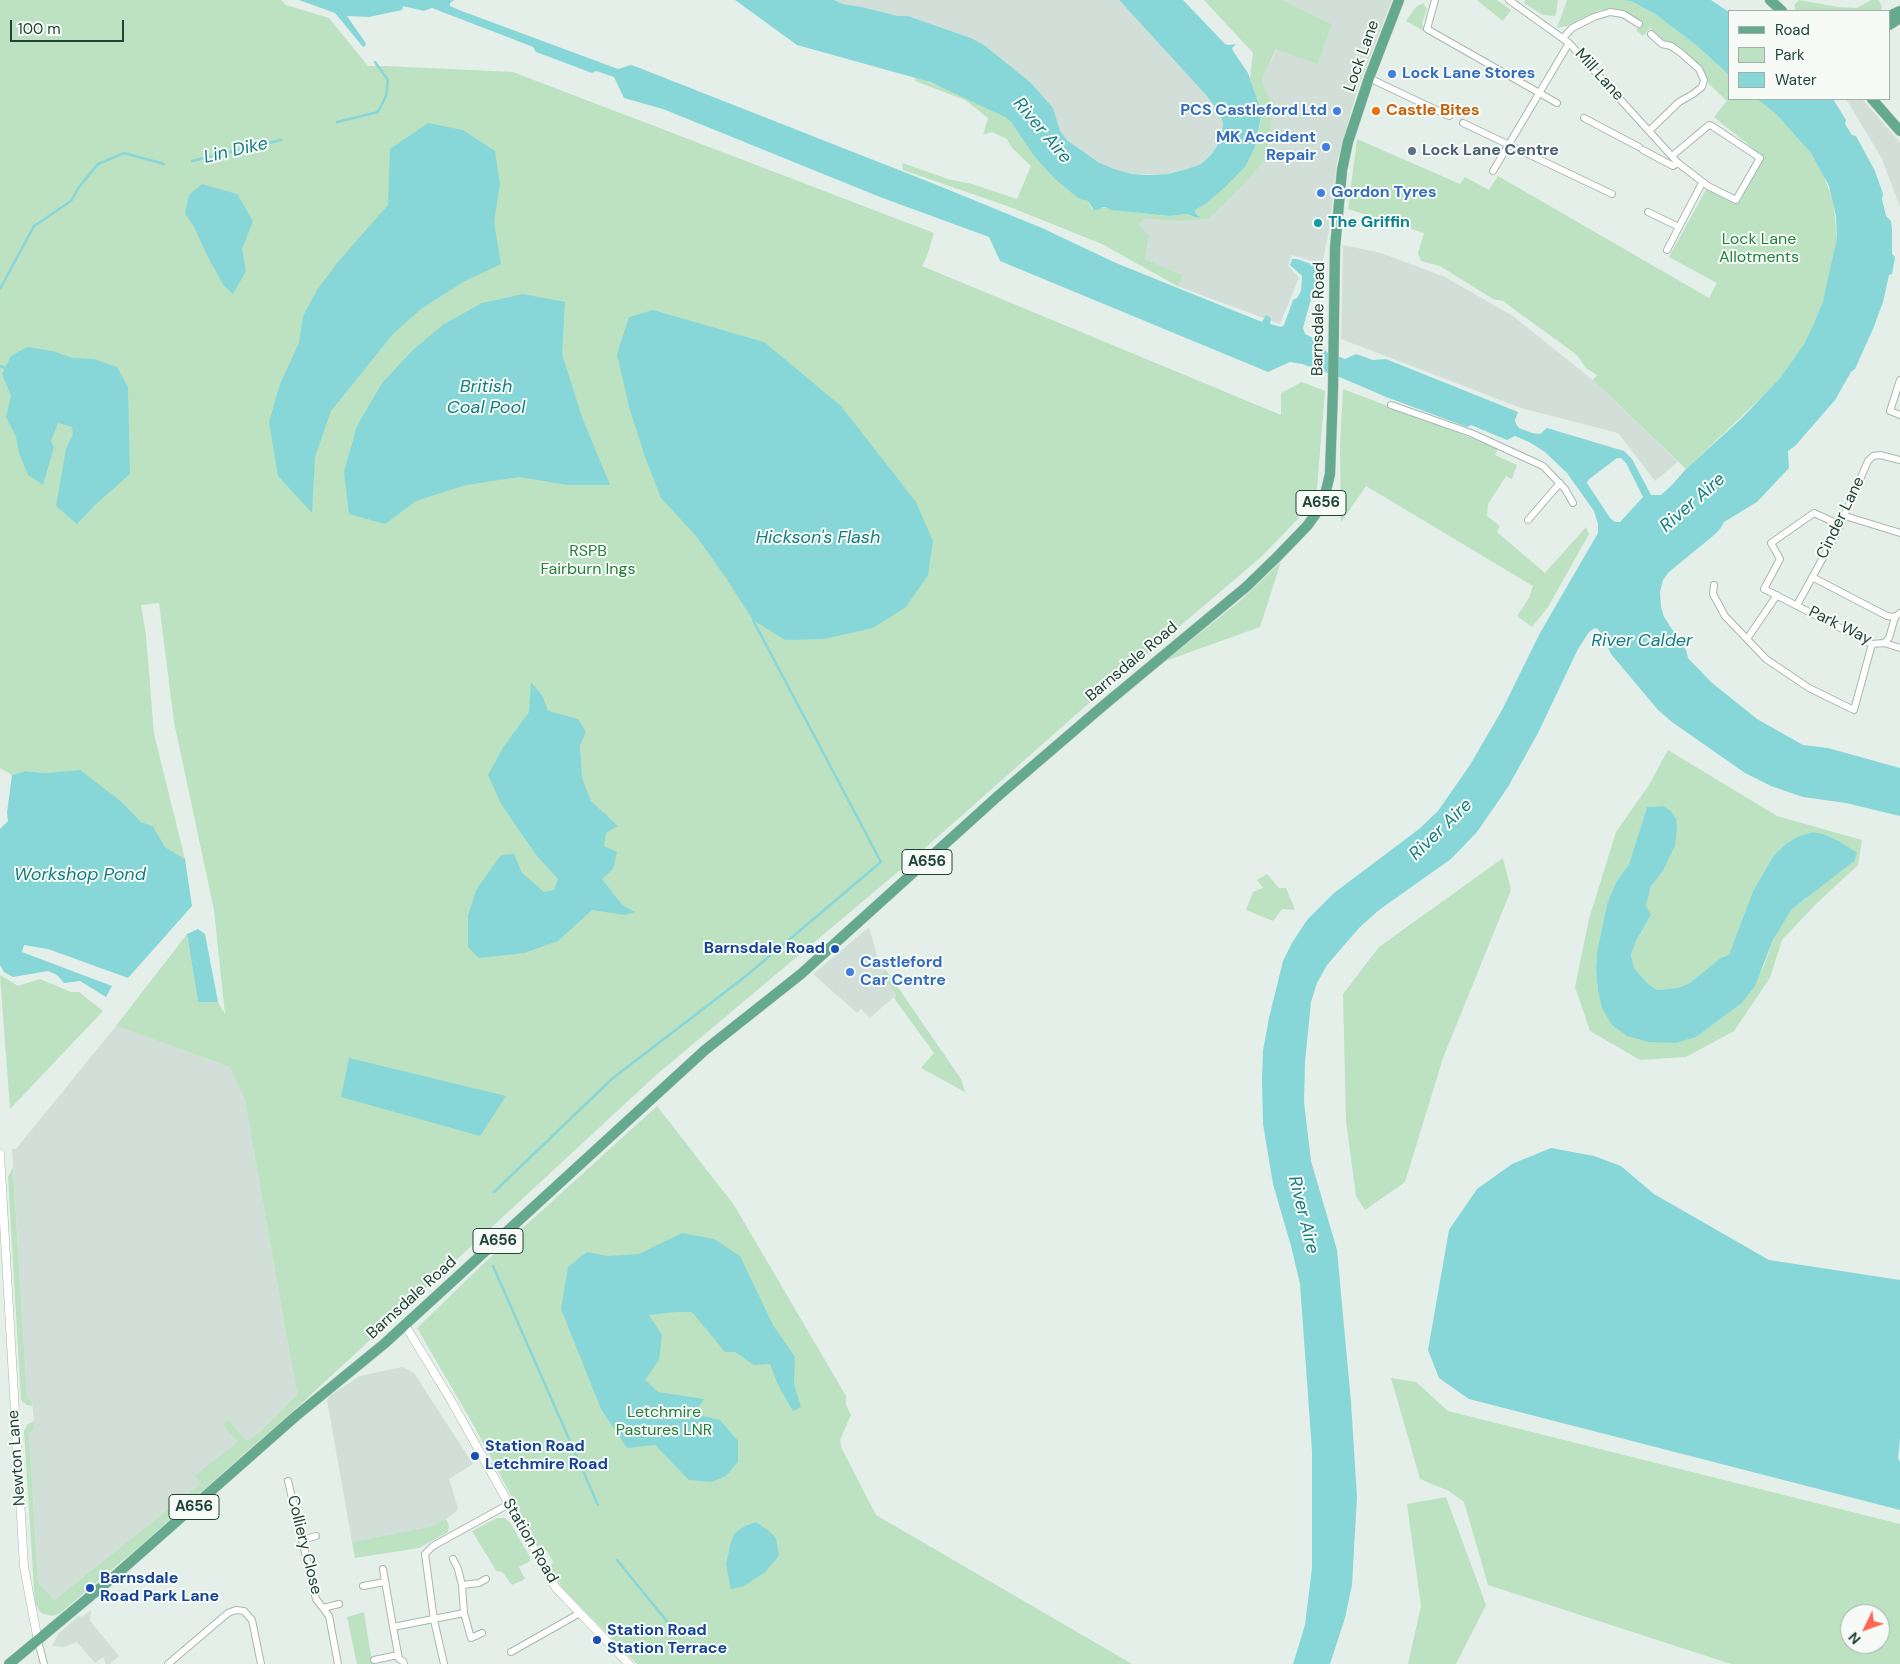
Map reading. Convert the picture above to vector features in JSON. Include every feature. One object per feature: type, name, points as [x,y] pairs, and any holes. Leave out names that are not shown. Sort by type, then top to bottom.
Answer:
[{"type":"main road","name":"Lock Lane","points":[[1336,240],[1342,170],[1348,142],[1369,78],[1399,0]]},
{"type":"main road","points":[[1770,0],[1781,10]]},
{"type":"main road","points":[[1873,100],[1900,131]]},
{"type":"main road","name":"Barnsdale Road","points":[[9,1664],[404,1325],[706,1050],[801,974],[998,796],[1104,704],[1229,601],[1283,552],[1315,515],[1328,486],[1333,381],[1336,240]]},
{"type":"street","points":[[1435,0],[1427,29],[1557,103]]},
{"type":"street","name":"Mill Lane","points":[[1508,0],[1569,43],[1678,163]]},
{"type":"street","points":[[1563,38],[1572,28],[1594,17],[1610,12],[1623,14],[1639,24]]},
{"type":"street","points":[[1649,131],[1679,102],[1702,87],[1704,80],[1699,70],[1681,53],[1671,46],[1662,44],[1651,34]]},
{"type":"street","points":[[1493,171],[1569,43]]},
{"type":"street","points":[[1369,78],[1449,116]]},
{"type":"street","points":[[1584,118],[1673,166],[1678,163],[1702,183],[1736,200],[1760,158],[1709,125],[1672,156]]},
{"type":"street","points":[[1463,123],[1612,194]]},
{"type":"street","points":[[1667,250],[1702,183]]},
{"type":"street","points":[[1648,212],[1679,227]]},
{"type":"street","points":[[1900,380],[1890,411],[1900,415]]},
{"type":"street","points":[[1391,405],[1471,433],[1542,466],[1560,484],[1573,503]]},
{"type":"street","name":"Cinder Lane","points":[[1797,605],[1845,516],[1870,458],[1880,455],[1900,460]]},
{"type":"street","points":[[1528,520],[1560,484]]},
{"type":"street","name":"Park Way","points":[[1840,525],[1814,513],[1771,543],[1780,559],[1764,589],[1872,644],[1884,643],[1900,648]]},
{"type":"street","points":[[1845,516],[1900,534]]},
{"type":"street","points":[[1812,577],[1887,616],[1898,615]]},
{"type":"street","points":[[1714,585],[1714,594],[1725,616],[1766,659],[1809,688],[1854,710],[1872,644]]},
{"type":"street","points":[[1747,639],[1777,595]]},
{"type":"street","name":"Park Way","points":[[1884,643],[1889,638],[1898,615]]},
{"type":"street","name":"Newton Lane","points":[[0,1154],[24,1567],[38,1641]]},
{"type":"street","name":"Station Road","points":[[404,1325],[449,1397],[556,1588],[629,1664]]},
{"type":"street","name":"Colliery Close","points":[[288,1482],[316,1599],[328,1616],[338,1664]]},
{"type":"street","points":[[444,1664],[434,1620],[425,1556],[432,1546],[509,1504]]},
{"type":"street","points":[[302,1540],[316,1536]]},
{"type":"street","points":[[453,1559],[462,1585],[464,1613],[471,1638],[482,1633]]},
{"type":"street","points":[[383,1568],[398,1655],[404,1664]]},
{"type":"street","points":[[462,1585],[479,1583],[486,1579]]},
{"type":"street","points":[[363,1586],[385,1582]]},
{"type":"street","points":[[323,1608],[339,1604]]},
{"type":"street","points":[[168,1664],[228,1613],[236,1610],[244,1611],[252,1620],[262,1664]]},
{"type":"street","points":[[393,1627],[464,1613]]},
{"type":"street","points":[[511,1652],[580,1614]]},
{"type":"street","points":[[38,1641],[44,1664]]},
{"type":"street","points":[[374,1660],[398,1655]]},
{"type":"shaded area","points":[[834,0],[1119,0],[1206,95],[1219,112],[1223,123],[1217,146],[1201,164],[1168,174],[1132,174],[1114,169],[1098,162],[1067,140],[971,38],[908,16],[898,16],[843,4]]},
{"type":"shaded area","points":[[1282,0],[1392,0],[1357,91],[1337,162],[1329,231],[1322,264],[1292,255],[1288,265],[1299,278],[1280,324],[1177,286],[1182,275],[1145,259],[1149,235],[1139,224],[1145,219],[1179,221],[1209,219],[1262,164],[1272,105],[1262,80],[1277,49],[1318,63],[1332,24]]},
{"type":"shaded area","points":[[1847,100],[1863,100],[1900,142],[1900,207],[1882,159]]},
{"type":"shaded area","points":[[1343,245],[1381,253],[1445,277],[1513,316],[1593,380],[1678,462],[1655,481],[1618,433],[1521,408],[1341,339]]},
{"type":"shaded area","name":"Castleford Car Centre","points":[[869,927],[877,956],[886,970],[883,974],[896,995],[870,1018],[861,1009],[857,1013],[813,974]]},
{"type":"shaded area","points":[[116,1026],[230,1067],[245,1101],[297,1394],[258,1434],[246,1442],[228,1421],[223,1425],[237,1442],[194,1476],[200,1484],[54,1600],[38,1582],[29,1434],[34,1429],[34,1421],[32,1402],[27,1397],[12,1149],[16,1149]]},
{"type":"shaded area","points":[[402,1367],[414,1373],[473,1464],[449,1479],[458,1508],[456,1512],[446,1519],[434,1526],[352,1542],[327,1400],[331,1395],[360,1376]]},
{"type":"shaded area","points":[[91,1610],[90,1621],[119,1656],[110,1664],[106,1664],[103,1657],[95,1663],[77,1642],[64,1647],[52,1646],[59,1633],[80,1615],[82,1617]]},
{"type":"green space","name":"RSPB Fairburn Ings","points":[[0,0],[281,0],[286,5],[329,18],[368,66],[513,72],[934,233],[922,266],[1281,415],[1281,393],[1302,382],[1325,391],[1317,488],[1297,520],[1260,558],[1088,704],[899,871],[655,1076],[303,1402],[140,1546],[59,1614],[52,1616],[41,1613],[35,1604],[24,1431],[28,1424],[34,1421],[34,1429],[29,1434],[38,1582],[54,1600],[200,1484],[194,1476],[237,1442],[223,1425],[228,1420],[246,1441],[258,1434],[297,1394],[245,1101],[230,1067],[116,1026],[187,934],[198,1002],[218,1002],[225,1014],[214,910],[174,722],[159,603],[141,605],[146,635],[154,734],[185,859],[165,847],[153,826],[141,822],[122,802],[80,771],[45,773],[25,771],[12,775],[0,768]]},
{"type":"green space","points":[[1204,0],[1282,0],[1332,24],[1318,64],[1276,49],[1262,80],[1272,105],[1271,133],[1262,164],[1236,192],[1209,219],[1179,221],[1145,219],[1139,224],[1149,235],[1145,259],[1183,275],[1177,286],[1102,244],[1010,207],[903,170],[902,163],[948,179],[972,184],[1017,199],[1031,166],[1012,148],[1007,139],[992,132],[983,135],[988,118],[965,100],[915,81],[916,77],[963,96],[1005,117],[1011,122],[1034,156],[1075,195],[1088,201],[1092,209],[1107,207],[1111,210],[1170,216],[1187,214],[1197,218],[1200,216],[1194,213],[1195,210],[1204,205],[1245,167],[1255,147],[1263,109],[1258,103],[1250,78],[1253,53]]},
{"type":"green space","points":[[1479,0],[1497,0],[1511,10],[1503,21]]},
{"type":"green space","points":[[1525,0],[1558,0],[1555,16],[1543,15],[1524,3]]},
{"type":"green space","name":"Lock Lane Allotments","points":[[1567,0],[1625,0],[1633,2],[1655,14],[1696,45],[1728,74],[1728,100],[1758,100],[1777,115],[1811,153],[1821,170],[1833,200],[1837,238],[1834,258],[1823,301],[1804,344],[1780,378],[1686,469],[1593,380],[1597,375],[1586,368],[1577,355],[1503,301],[1493,299],[1440,266],[1421,261],[1418,253],[1424,233],[1348,209],[1357,139],[1460,184],[1465,177],[1489,190],[1498,176],[1709,298],[1717,283],[1669,257],[1708,186],[1736,200],[1761,155],[1714,117],[1727,101],[1710,85],[1697,66],[1667,44],[1650,28],[1643,36],[1636,30],[1642,23],[1640,21],[1613,9],[1600,10],[1567,26],[1557,28]]},
{"type":"green space","points":[[1799,0],[1838,7],[1857,8],[1871,0],[1879,0],[1882,7],[1881,10],[1796,10],[1794,5]]},
{"type":"green space","points":[[1423,3],[1427,9],[1422,23],[1425,32],[1406,21],[1416,7]]},
{"type":"green space","points":[[1343,389],[1498,448],[1495,455],[1517,465],[1512,479],[1506,476],[1488,504],[1487,516],[1500,526],[1497,532],[1545,573],[1586,527],[1589,534],[1548,607],[1532,627],[1517,616],[1529,598],[1533,586],[1366,486],[1341,522],[1340,446]]},
{"type":"green space","points":[[1281,562],[1260,627],[1165,661],[1240,601]]},
{"type":"green space","points":[[1668,750],[1777,816],[1862,840],[1858,865],[1816,904],[1782,940],[1770,978],[1734,1031],[1686,1057],[1640,1060],[1590,1031],[1575,987],[1589,919],[1616,832],[1649,785]],"holes":[[[1663,806],[1675,846],[1663,871],[1651,886],[1646,906],[1651,915],[1636,941],[1631,955],[1634,968],[1648,984],[1657,990],[1677,988],[1690,983],[1729,956],[1753,891],[1774,855],[1787,843],[1813,832],[1807,898],[1791,910],[1783,920],[1773,940],[1764,966],[1742,1003],[1696,1037],[1602,1008],[1598,992],[1597,953],[1607,904],[1616,882],[1629,864],[1647,807]]]},
{"type":"green space","points":[[1503,858],[1511,890],[1443,1058],[1405,1182],[1365,1210],[1356,1196],[1346,1121],[1343,994],[1379,947]]},
{"type":"green space","points":[[1267,874],[1279,888],[1286,888],[1295,910],[1282,909],[1273,921],[1246,910],[1253,892],[1263,888],[1257,880]]},
{"type":"green space","points":[[886,970],[961,1079],[965,1092],[921,1068],[934,1053],[894,998],[896,995],[883,974]]},
{"type":"green space","points":[[0,975],[18,986],[40,979],[71,992],[79,992],[103,1011],[10,1109]]},
{"type":"green space","name":"Letchmire Pastures LNR","points":[[657,1106],[734,1205],[846,1396],[846,1405],[851,1415],[840,1440],[842,1449],[876,1515],[1132,1664],[637,1664],[563,1589],[550,1567],[553,1562],[547,1551],[540,1550],[474,1426],[417,1328],[482,1265]]},
{"type":"green space","points":[[13,1167],[27,1397],[32,1402],[32,1406],[27,1405],[21,1400],[8,1177]]},
{"type":"green space","points":[[1391,1378],[1416,1382],[1448,1411],[1900,1524],[1900,1664],[1731,1664],[1488,1585],[1464,1502],[1449,1491],[1420,1479]]},
{"type":"green space","points":[[1446,1497],[1486,1605],[1456,1664],[1408,1664],[1421,1606],[1407,1504]]},
{"type":"green space","points":[[497,1518],[505,1518],[511,1524],[530,1557],[530,1561],[519,1567],[525,1579],[512,1585],[504,1574],[500,1571],[497,1572],[472,1531]]},
{"type":"green space","points":[[446,1519],[449,1526],[448,1532],[419,1548],[355,1558],[352,1542],[433,1526]]},
{"type":"green space","points":[[364,1612],[373,1664],[357,1664],[347,1617]]},
{"type":"water","points":[[299,0],[454,0],[450,3],[450,6],[459,10],[618,69],[631,65],[637,67],[932,183],[1042,228],[1116,263],[1262,322],[1266,315],[1271,318],[1270,324],[1281,327],[1284,325],[1293,300],[1297,298],[1301,291],[1302,276],[1290,265],[1292,259],[1320,267],[1303,328],[1305,334],[1323,343],[1328,353],[1345,359],[1356,354],[1373,360],[1386,359],[1518,412],[1515,420],[1519,428],[1540,434],[1547,428],[1624,451],[1632,459],[1651,495],[1661,495],[1686,469],[1743,417],[1780,378],[1804,344],[1823,301],[1837,238],[1836,216],[1829,186],[1811,153],[1777,115],[1758,100],[1834,100],[1846,120],[1845,124],[1852,135],[1856,136],[1875,171],[1883,194],[1882,199],[1886,216],[1891,221],[1892,254],[1895,257],[1892,274],[1889,275],[1883,302],[1873,329],[1855,369],[1851,372],[1835,400],[1796,445],[1788,451],[1789,468],[1757,502],[1724,522],[1713,536],[1669,572],[1663,580],[1660,592],[1664,617],[1686,650],[1688,658],[1711,682],[1757,719],[1803,745],[1828,748],[1900,768],[1900,816],[1846,803],[1803,797],[1771,786],[1745,773],[1672,722],[1658,710],[1611,654],[1598,629],[1595,628],[1589,632],[1578,649],[1538,733],[1508,787],[1477,832],[1451,859],[1379,910],[1359,928],[1327,965],[1317,983],[1311,1002],[1305,1062],[1304,1102],[1311,1161],[1337,1250],[1351,1402],[1357,1497],[1352,1585],[1345,1618],[1330,1664],[1293,1664],[1305,1625],[1312,1568],[1312,1451],[1300,1284],[1273,1184],[1263,1124],[1263,1051],[1269,1018],[1283,961],[1307,920],[1334,893],[1419,829],[1438,811],[1470,765],[1502,710],[1540,633],[1598,533],[1598,524],[1594,511],[1567,473],[1545,452],[1529,442],[1515,436],[1507,440],[1471,425],[1467,427],[1302,364],[1290,362],[1268,372],[1000,261],[989,237],[880,197],[663,109],[624,98],[614,77],[596,71],[592,73],[536,52],[533,47],[432,8],[424,11],[403,6],[402,10],[369,17],[347,16],[365,42],[366,45],[363,47],[335,13]],"holes":[[[1617,458],[1621,458],[1626,463],[1643,497],[1620,522],[1615,522],[1610,518],[1587,483],[1588,480]]]},
{"type":"water","name":"River Aire","points":[[735,0],[834,0],[843,4],[898,16],[908,16],[971,38],[984,45],[1030,82],[1053,108],[1060,131],[1067,140],[1098,162],[1114,169],[1132,174],[1147,175],[1168,174],[1201,164],[1217,146],[1222,132],[1223,123],[1219,112],[1206,95],[1119,0],[1183,0],[1225,44],[1236,44],[1232,48],[1233,51],[1248,73],[1260,108],[1266,110],[1266,113],[1261,117],[1255,147],[1245,167],[1224,188],[1195,210],[1195,213],[1200,217],[1197,218],[1187,214],[1170,216],[1111,210],[1106,207],[1094,210],[1088,201],[1078,198],[1055,179],[1034,156],[1011,122],[1005,117],[930,82],[797,45]]},
{"type":"water","points":[[1625,0],[1711,0],[1728,11],[1728,74],[1696,45],[1655,14],[1633,2]]},
{"type":"water","points":[[428,123],[463,130],[495,151],[500,184],[494,222],[501,264],[463,282],[421,309],[393,334],[331,411],[315,457],[312,513],[278,476],[269,422],[280,384],[299,343],[303,316],[317,290],[338,262],[388,205],[390,149]]},
{"type":"water","points":[[202,184],[237,194],[253,221],[242,249],[246,271],[233,294],[224,286],[185,213],[189,195]]},
{"type":"water","name":"British Coal Pool","points":[[523,294],[565,302],[562,354],[582,417],[610,485],[568,485],[519,477],[466,485],[416,501],[385,524],[349,514],[344,472],[357,426],[382,383],[413,350],[444,324],[482,303]]},
{"type":"water","name":"Hickson's Flash","points":[[653,310],[764,342],[841,406],[916,502],[933,541],[928,575],[906,607],[873,628],[824,639],[785,640],[753,620],[696,536],[661,498],[645,457],[629,407],[617,354],[629,317]]},
{"type":"water","points":[[27,347],[53,351],[72,358],[94,359],[117,367],[128,387],[130,474],[96,504],[77,524],[56,506],[66,449],[73,434],[72,427],[58,423],[51,441],[54,447],[43,485],[28,475],[19,453],[16,437],[6,417],[11,396],[2,374],[11,356]]},
{"type":"water","points":[[531,682],[543,697],[548,711],[578,719],[586,732],[580,745],[582,778],[591,801],[618,826],[606,833],[604,846],[617,852],[613,869],[602,879],[622,905],[635,912],[625,915],[592,910],[558,941],[524,953],[479,958],[468,947],[468,916],[476,890],[501,855],[514,854],[522,873],[544,892],[554,890],[558,879],[537,856],[501,804],[488,775],[504,746],[529,712]]},
{"type":"water","name":"Workshop Pond","points":[[80,770],[122,802],[141,822],[153,826],[165,847],[185,859],[192,906],[128,978],[48,949],[24,945],[22,952],[112,986],[106,997],[80,981],[64,983],[57,975],[48,971],[13,977],[4,972],[0,965],[0,829],[8,821],[7,813],[12,775],[25,771],[45,773]]},
{"type":"water","points":[[1663,806],[1671,811],[1676,819],[1675,846],[1663,871],[1651,886],[1646,906],[1651,915],[1636,941],[1631,955],[1634,968],[1648,984],[1657,990],[1677,988],[1690,983],[1721,958],[1729,955],[1753,891],[1774,855],[1787,843],[1799,836],[1813,832],[1839,841],[1857,853],[1854,861],[1791,910],[1773,940],[1755,986],[1742,1003],[1696,1037],[1675,1043],[1649,1042],[1627,1036],[1612,1025],[1602,1008],[1596,970],[1597,952],[1607,904],[1616,882],[1629,864],[1647,807]]},
{"type":"water","points":[[198,929],[205,934],[218,1002],[198,1002],[187,934]]},
{"type":"water","points":[[349,1058],[506,1096],[480,1136],[341,1097]]},
{"type":"water","points":[[1551,1148],[1594,1156],[1621,1166],[1654,1194],[1769,1260],[1900,1280],[1900,1438],[1898,1458],[1900,1462],[1900,1510],[1469,1399],[1439,1378],[1428,1350],[1449,1230],[1477,1189],[1512,1164]]},
{"type":"water","points":[[682,1233],[714,1239],[740,1256],[773,1325],[795,1357],[794,1384],[801,1407],[793,1411],[778,1385],[770,1364],[754,1365],[735,1352],[725,1352],[692,1312],[649,1315],[662,1335],[659,1360],[645,1380],[658,1392],[704,1399],[694,1414],[720,1420],[738,1441],[738,1462],[726,1476],[712,1482],[689,1480],[655,1445],[627,1448],[601,1409],[561,1309],[568,1267],[587,1252],[607,1256],[639,1254]]},
{"type":"water","points":[[756,1522],[776,1538],[779,1556],[765,1572],[744,1586],[731,1589],[726,1564],[731,1542],[734,1534],[743,1527]]},
{"type":"waterway","name":"Lin Dike","points":[[337,122],[378,112],[386,96],[388,80],[375,62]]},
{"type":"waterway","name":"Lin Dike","points":[[192,161],[281,140]]},
{"type":"waterway","name":"Lin Dike","points":[[0,289],[34,226],[71,201],[79,187],[98,164],[124,153],[164,164]]},
{"type":"waterway","points":[[0,366],[5,368]]},
{"type":"waterway","points":[[494,1192],[613,1078],[746,976],[881,862],[753,620]]},
{"type":"waterway","points":[[493,1266],[598,1505]]},
{"type":"waterway","points":[[617,1560],[670,1625]]},
{"type":"place","name":"Lock Lane Stores","points":[[1392,74]]},
{"type":"place","name":"PCS Castleford Ltd","points":[[1337,111]]},
{"type":"place","name":"Castle Bites","points":[[1376,111]]},
{"type":"place","name":"MK Accident Repair","points":[[1326,147]]},
{"type":"place","name":"Lock Lane Centre","points":[[1412,151]]},
{"type":"place","name":"Gordon Tyres","points":[[1321,193]]},
{"type":"place","name":"The Griffin","points":[[1318,223]]},
{"type":"place","name":"Barnsdale Road","points":[[835,949]]},
{"type":"place","name":"Castleford Car Centre","points":[[850,972]]},
{"type":"place","name":"Station Road Letchmire Road","points":[[475,1456]]},
{"type":"place","name":"Barnsdale Road Park Lane","points":[[90,1588]]},
{"type":"place","name":"Station Road Station Terrace","points":[[597,1640]]},
{"type":"water label","name":"River Calder","points":[[1642,641]]}]
